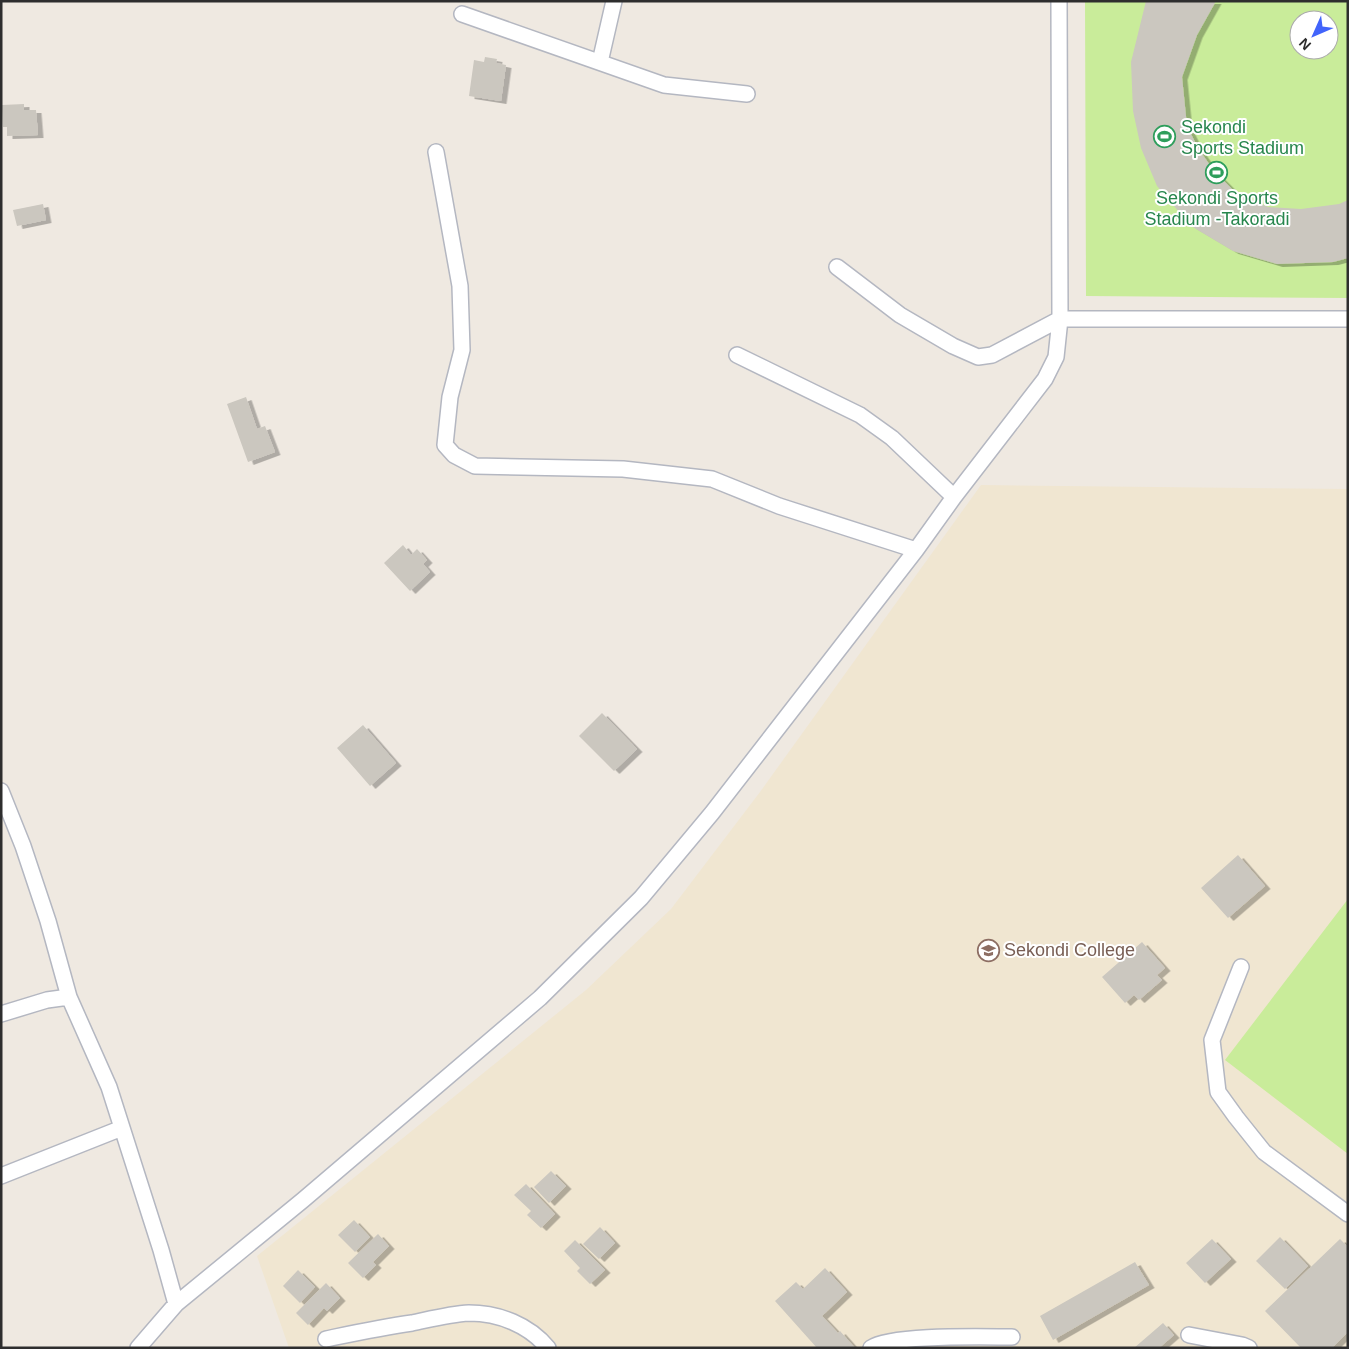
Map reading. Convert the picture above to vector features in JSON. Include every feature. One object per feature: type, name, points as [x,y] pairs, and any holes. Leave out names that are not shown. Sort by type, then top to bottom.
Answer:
[{"type":"street","points":[[600,62],[614,1]]},
{"type":"street","points":[[138,1348],[176,1304],[303,1200],[540,998],[641,898],[712,813],[916,550],[954,497],[1045,379],[1056,357],[1060,319],[1059,1]]},
{"type":"street","points":[[462,14],[664,85],[747,94]]},
{"type":"street","points":[[436,152],[460,286],[462,350],[450,397],[445,445],[454,456],[475,466],[623,470],[712,479],[779,506],[916,550]]},
{"type":"street","points":[[837,267],[900,315],[953,346],[978,357],[992,355],[1060,319],[1348,319]]},
{"type":"street","points":[[737,355],[860,414],[892,438],[954,497]]},
{"type":"street","points":[[1,791],[23,846],[48,921],[69,997],[109,1087],[161,1250],[176,1304]]},
{"type":"street","points":[[1241,967],[1212,1040],[1218,1092],[1236,1118],[1264,1152],[1348,1214]]},
{"type":"street","points":[[1,1014],[47,1000],[69,997]]},
{"type":"street","points":[[1,1176],[122,1128]]},
{"type":"street","points":[[326,1339],[388,1326],[470,1313],[502,1318],[509,1321],[538,1336],[548,1348]]},
{"type":"street","points":[[1189,1335],[1249,1348]]},
{"type":"street","points":[[871,1348],[877,1344],[904,1339],[1012,1337]]},
{"type":"shaded area","name":"Sekondi College","points":[[981,485],[1348,489],[1348,1348],[289,1348],[257,1256],[586,990],[671,909],[760,792]]},
{"type":"green space","name":"Sekondi Sports Stadium -Takoradi","points":[[1085,1],[1348,1],[1348,298],[1086,296]]},
{"type":"green space","points":[[1348,899],[1348,1154],[1225,1060]]},
{"type":"building","name":"Sekondi Sports Stadium","points":[[1146,1],[1216,1],[1197,35],[1182,77],[1187,126],[1198,148],[1214,171],[1235,192],[1268,207],[1301,209],[1339,204],[1348,200],[1348,258],[1333,262],[1277,264],[1233,251],[1191,226],[1157,186],[1141,148],[1133,111],[1131,62]]},
{"type":"building","points":[[485,57],[497,59],[496,63],[506,65],[501,101],[469,96],[474,60],[484,62]]},
{"type":"building","points":[[24,104],[24,110],[36,110],[38,135],[7,136],[7,127],[3,127],[2,105]]},
{"type":"building","points":[[43,204],[46,220],[17,226],[13,210]]},
{"type":"building","points":[[246,397],[257,429],[265,426],[275,452],[248,462],[227,404]]},
{"type":"building","points":[[403,545],[411,555],[417,549],[427,560],[423,564],[430,572],[410,591],[384,563]]},
{"type":"building","points":[[602,713],[637,749],[614,771],[579,736]]},
{"type":"building","points":[[363,725],[396,763],[370,786],[337,748]]},
{"type":"building","points":[[1238,855],[1265,886],[1228,918],[1201,888]]},
{"type":"building","points":[[1142,942],[1165,968],[1157,975],[1162,980],[1139,1000],[1134,995],[1125,1003],[1102,977]]},
{"type":"building","points":[[551,1171],[566,1186],[549,1203],[534,1187]]},
{"type":"building","points":[[526,1184],[555,1214],[541,1228],[527,1215],[531,1211],[514,1195]]},
{"type":"building","points":[[354,1220],[370,1237],[355,1252],[338,1235]]},
{"type":"building","points":[[600,1227],[615,1243],[599,1259],[583,1244]]},
{"type":"building","points":[[378,1234],[389,1246],[373,1262],[376,1265],[363,1278],[348,1263]]},
{"type":"building","points":[[1280,1237],[1308,1266],[1285,1289],[1256,1261]]},
{"type":"building","points":[[1212,1239],[1231,1259],[1205,1283],[1186,1263]]},
{"type":"building","points":[[1340,1239],[1348,1247],[1348,1332],[1332,1348],[1301,1348],[1265,1311]]},
{"type":"building","points":[[575,1240],[605,1270],[590,1284],[577,1271],[580,1268],[564,1251]]},
{"type":"building","points":[[1135,1262],[1149,1285],[1053,1340],[1040,1316]]},
{"type":"building","points":[[825,1268],[847,1292],[822,1316],[838,1333],[840,1331],[855,1348],[817,1348],[775,1301],[796,1282],[803,1289]]},
{"type":"building","points":[[298,1270],[315,1287],[300,1303],[283,1286]]},
{"type":"building","points":[[326,1283],[340,1298],[327,1311],[324,1308],[308,1325],[296,1313]]},
{"type":"building","points":[[1163,1323],[1174,1335],[1159,1348],[1134,1348]]},
{"type":"place","name":"Sekondi Sports Stadium","points":[[1165,137]]},
{"type":"place","name":"Sekondi Sports Stadium -Takoradi","points":[[1217,173]]},
{"type":"place","name":"Sekondi College","points":[[988,950]]}]
